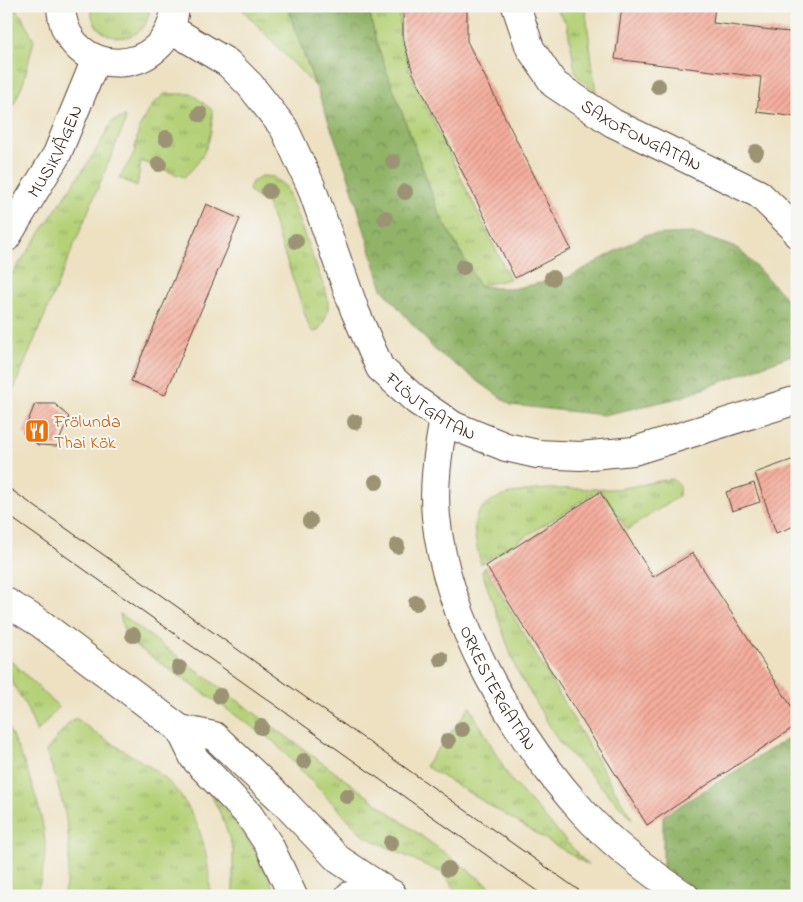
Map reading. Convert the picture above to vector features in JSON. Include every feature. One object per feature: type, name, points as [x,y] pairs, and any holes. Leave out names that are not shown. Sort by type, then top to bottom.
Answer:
[{"type":"street","points":[[61,6],[66,30],[84,52],[96,59],[121,64],[146,57],[165,40],[173,17]]},
{"type":"street","name":"SAXOFONGATAN","points":[[516,6],[530,48],[554,84],[613,123],[759,194],[794,228],[797,234]]},
{"type":"street","name":"FLÖJTGATAN","points":[[173,17],[228,63],[250,85],[284,128],[311,186],[355,311],[380,368],[417,401],[454,426],[506,447],[537,454],[580,456],[634,451],[797,400]]},
{"type":"street","name":"MUSIKVÄGEN","points":[[6,238],[57,154],[96,59]]},
{"type":"street","name":"ORKESTERGATAN","points":[[444,419],[436,460],[436,516],[443,557],[458,604],[478,656],[516,723],[547,769],[584,813],[635,860],[685,896]]},
{"type":"street","points":[[6,602],[40,623],[180,729],[214,736],[282,800],[338,859],[394,894]]},
{"type":"street","points":[[180,729],[194,758],[249,815],[269,844],[293,896]]},
{"type":"street","points":[[349,896],[372,892],[394,894]]},
{"type":"green space","points":[[6,6],[13,6],[23,18],[34,40],[23,83],[6,122]]},
{"type":"green space","points":[[91,6],[149,6],[147,20],[141,29],[132,35],[121,38],[110,36],[100,30],[93,20]]},
{"type":"green space","points":[[239,6],[287,6],[315,86]]},
{"type":"green space","points":[[287,6],[368,6],[376,42],[439,213],[479,286],[511,289],[569,277],[645,235],[693,233],[739,249],[784,296],[797,323],[797,353],[679,398],[604,415],[511,405],[435,350],[382,289],[348,175]]},
{"type":"green space","points":[[368,6],[400,6],[400,39],[412,77],[510,279],[479,286],[439,213],[376,42]]},
{"type":"green space","points":[[554,6],[585,6],[596,93],[576,75],[567,24]]},
{"type":"green space","points":[[165,94],[192,94],[212,110],[209,139],[197,163],[184,177],[141,161],[137,186],[119,178],[134,154],[139,128],[153,104]]},
{"type":"green space","points":[[125,117],[125,123],[6,408],[6,283],[91,158],[113,121]]},
{"type":"green space","points":[[262,176],[273,177],[286,187],[326,292],[327,313],[318,331],[313,332],[310,329],[267,203],[252,194],[249,189],[252,182]]},
{"type":"green space","points":[[673,479],[679,485],[679,496],[627,530],[600,490],[481,564],[476,540],[475,520],[486,504],[501,497],[519,492],[539,490],[612,489]]},
{"type":"green space","points":[[485,567],[632,819],[559,742],[516,669],[482,572]]},
{"type":"green space","points":[[120,614],[503,896],[461,896],[442,873],[364,836],[274,742],[126,639]]},
{"type":"green space","points":[[6,656],[59,707],[37,732],[26,706],[6,672]]},
{"type":"green space","points":[[470,707],[510,779],[588,865],[425,766]]},
{"type":"green space","points":[[76,718],[95,733],[156,771],[181,796],[198,827],[203,843],[207,861],[210,896],[63,896],[67,878],[69,841],[63,804],[46,751],[69,723]]},
{"type":"green space","points":[[6,724],[33,787],[45,839],[43,870],[36,896],[6,896]]},
{"type":"green space","points":[[797,733],[797,896],[704,896],[663,867],[663,816]]},
{"type":"green space","points":[[208,789],[256,853],[264,866],[276,896],[233,896],[233,850],[223,819]]},
{"type":"building","points":[[403,6],[467,6],[467,41],[571,249],[515,278],[413,73],[403,39]]},
{"type":"building","points":[[622,6],[715,6],[713,23],[797,33],[797,117],[757,112],[761,77],[615,59]]},
{"type":"building","points":[[206,204],[240,219],[165,395],[131,381]]},
{"type":"building","points":[[35,404],[55,404],[69,417],[57,446],[38,445],[23,433]]},
{"type":"building","points":[[797,458],[797,525],[776,533],[755,473]]},
{"type":"building","points":[[754,483],[760,502],[732,511],[726,492]]},
{"type":"building","points":[[600,492],[653,577],[693,553],[797,715],[797,725],[647,825],[486,566]]},
{"type":"tram line","points":[[6,486],[587,896]]},
{"type":"tram line","points":[[6,514],[544,896]]},
{"type":"place","name":"Frölunda Thai Kök","points":[[37,431]]}]
